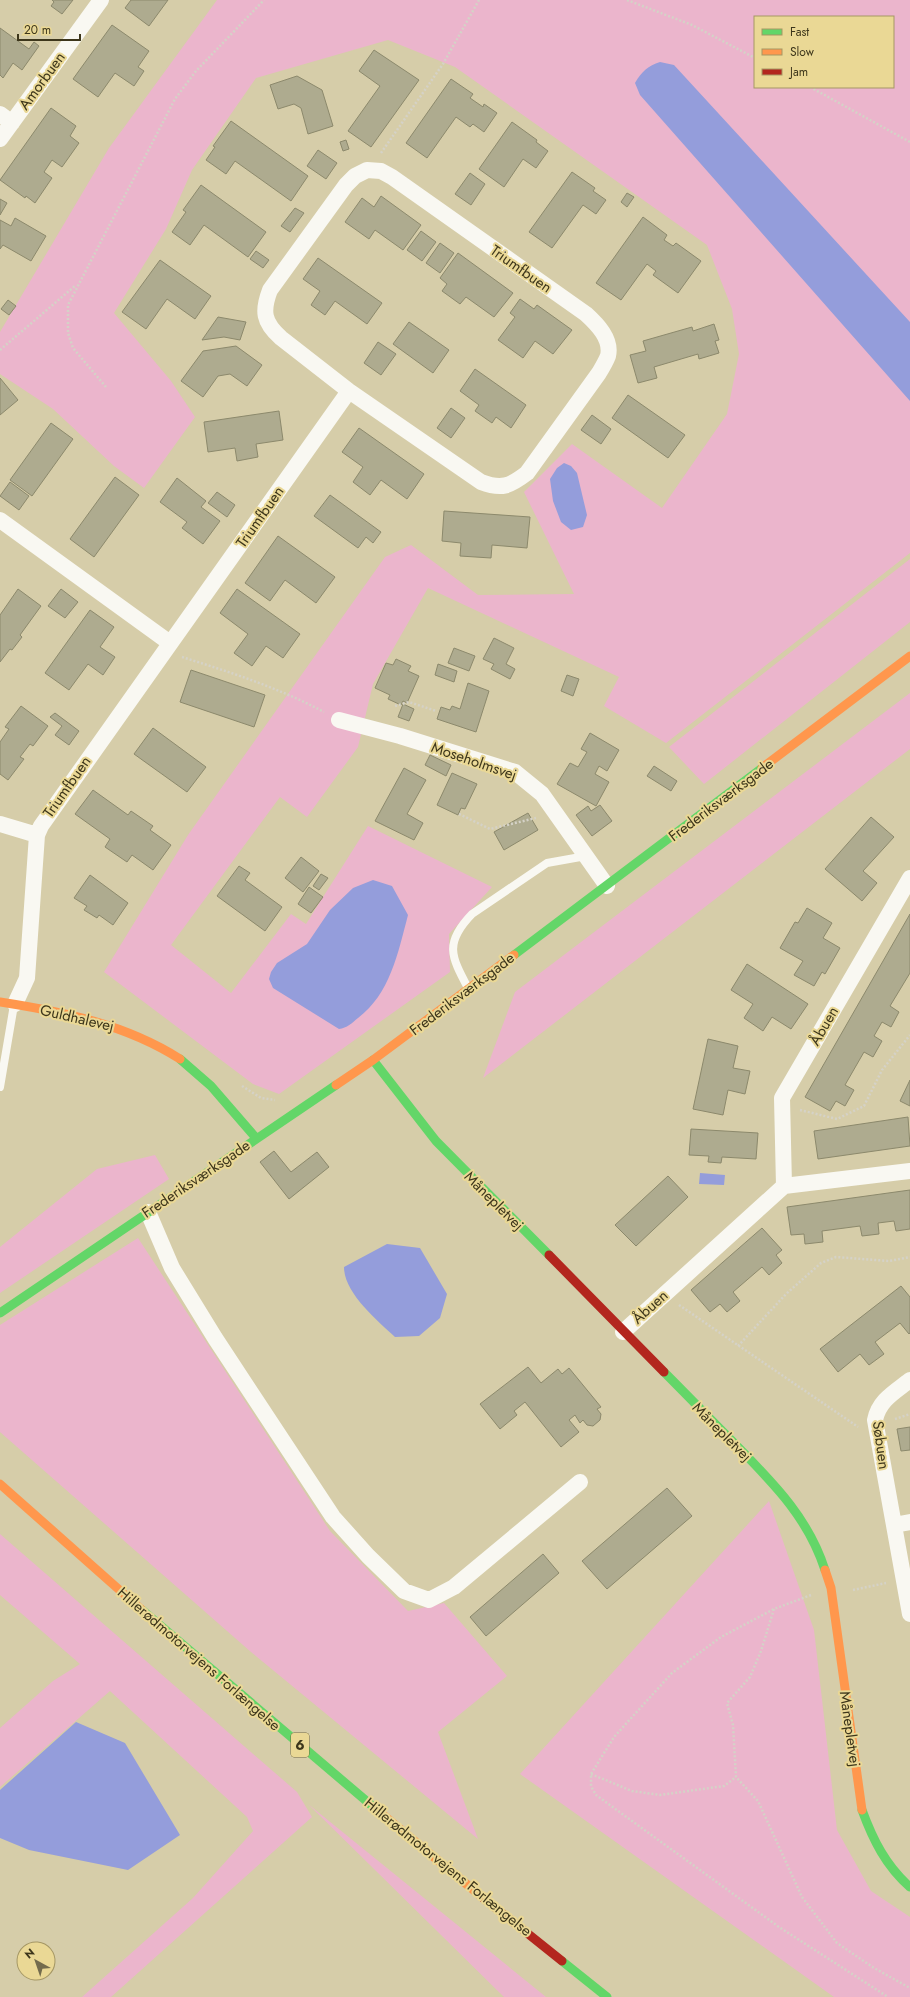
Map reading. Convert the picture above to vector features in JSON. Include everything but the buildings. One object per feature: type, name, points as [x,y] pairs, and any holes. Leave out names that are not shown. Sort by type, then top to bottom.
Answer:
[{"type":"main road","name":"Frederiksværksgade","points":[[0,1313],[373,1060],[607,886],[910,656]]},
{"type":"main road","name":"Guldhalevej","points":[[7,1003],[98,1020],[136,1034],[171,1053],[203,1078],[256,1138]]},
{"type":"main road","name":"Månepletvej","points":[[373,1060],[436,1141],[622,1332],[776,1486],[800,1516],[819,1551],[832,1588],[861,1806],[871,1835],[886,1862],[910,1887]]},
{"type":"main road","name":"Hillerødmotorvejens Forlængelse","points":[[0,1484],[176,1640],[411,1839],[607,1997]]},
{"type":"street","name":"Amorbuen","points":[[0,139],[6,118],[101,0]]},
{"type":"street","name":"Triumfbuen","points":[[367,170],[381,171],[586,314],[598,325],[605,337],[608,356],[599,373],[527,473],[517,481],[506,486],[493,487],[481,482],[349,391],[272,330],[266,319],[265,305],[270,290],[346,185],[355,176],[367,170]]},
{"type":"street","name":"Triumfbuen","points":[[7,1003],[26,978],[37,835],[46,817],[349,391]]},
{"type":"street","points":[[0,520],[167,648]]},
{"type":"street","name":"Moseholmsvej","points":[[339,720],[400,736],[515,772],[542,794],[607,886]]},
{"type":"street","name":"Triumfbuen","points":[[0,824],[37,835]]},
{"type":"street","name":"Åbuen","points":[[622,1332],[784,1186],[782,1098],[910,878]]},
{"type":"street","points":[[784,1186],[910,1170]]},
{"type":"street","points":[[148,1212],[172,1268],[214,1338],[333,1517],[368,1556],[404,1591],[429,1600],[454,1587],[580,1482]]},
{"type":"street","name":"Søbuen","points":[[910,1380],[884,1400],[877,1408],[875,1420],[910,1614]]},
{"type":"street","points":[[894,1525],[910,1522]]},
{"type":"lane","points":[[469,988],[455,963],[453,955],[453,948],[458,931],[464,922],[472,914],[547,863],[586,856]]},
{"type":"lane","points":[[0,1087],[7,1003]]},
{"type":"path","points":[[106,387],[74,348],[68,333],[68,305],[78,283],[175,99],[196,71],[264,0]]},
{"type":"path","points":[[381,171],[380,155],[444,64],[479,0]]},
{"type":"path","points":[[627,0],[692,25],[754,57]]},
{"type":"path","points":[[812,88],[908,139],[910,142]]},
{"type":"path","points":[[0,350],[78,283]]},
{"type":"path","points":[[167,648],[303,701],[339,720]]},
{"type":"path","points":[[394,706],[409,702],[436,711]]},
{"type":"path","points":[[458,814],[490,829],[536,818]]},
{"type":"path","points":[[782,1106],[837,1119],[864,1106],[882,1070],[910,1035]]},
{"type":"path","points":[[240,1085],[262,1098],[275,1100],[282,1098]]},
{"type":"path","points":[[738,1346],[786,1294],[821,1263],[836,1257],[889,1261],[910,1257]]},
{"type":"path","points":[[663,1295],[855,1426],[878,1436]]},
{"type":"path","points":[[857,1589],[872,1586]]},
{"type":"path","points":[[832,1588],[774,1609],[721,1637],[672,1673],[614,1737],[591,1774],[591,1786],[596,1795],[779,1927],[888,1997]]},
{"type":"path","points":[[774,1609],[761,1651],[750,1677],[727,1703],[733,1725],[736,1777],[758,1801],[802,1897],[837,1943],[874,1968],[910,1988]]},
{"type":"path","points":[[591,1774],[632,1791],[660,1795],[724,1786],[736,1777]]},
{"type":"shaded area","points":[[217,0],[910,0],[910,553],[666,743],[604,706],[619,677],[428,588],[373,684],[358,747],[307,817],[280,797],[171,945],[231,993],[291,914],[306,924],[368,826],[492,887],[449,934],[450,972],[279,1094],[253,1084],[104,972],[188,835],[385,557],[411,545],[478,595],[574,594],[524,492],[572,444],[662,508],[727,414],[739,354],[732,309],[707,245],[455,67],[388,40],[256,78],[192,170],[166,229],[114,313],[171,381],[195,417],[144,488],[114,466],[53,409],[0,374],[0,332],[109,148]]},
{"type":"shaded area","points":[[910,559],[910,622],[704,784],[669,747]]},
{"type":"shaded area","points":[[910,693],[910,749],[483,1078],[515,992]]},
{"type":"shaded area","points":[[155,1155],[169,1179],[0,1293],[0,1247],[97,1169]]},
{"type":"shaded area","points":[[138,1238],[330,1531],[408,1611],[444,1603],[507,1676],[438,1732],[478,1839],[251,1652],[0,1432],[0,1325]]},
{"type":"shaded area","points":[[769,1501],[814,1630],[837,1830],[871,1891],[910,1917],[910,1997],[834,1997],[520,1774]]},
{"type":"shaded area","points":[[0,1534],[297,1792],[312,1817],[111,1997],[82,1997],[193,1898],[253,1831],[247,1817],[110,1691],[0,1787],[0,1728],[53,1681],[80,1664],[0,1595]]},
{"type":"shaded area","points":[[308,1804],[546,1997],[504,1997]]},
{"type":"water","points":[[660,62],[674,65],[910,322],[910,401],[640,95],[635,83],[640,75],[652,65]]},
{"type":"water","points":[[564,463],[571,466],[577,473],[587,515],[583,527],[571,530],[561,522],[553,501],[550,479],[557,468]]},
{"type":"water","points":[[373,880],[392,886],[408,915],[391,972],[378,997],[354,1022],[339,1029],[273,988],[269,979],[271,972],[277,963],[307,944],[330,910],[353,888]]},
{"type":"water","points":[[700,1173],[725,1175],[724,1185],[699,1184]]},
{"type":"water","points":[[387,1244],[420,1248],[447,1294],[440,1318],[419,1336],[395,1337],[355,1296],[345,1277],[344,1267]]},
{"type":"water","points":[[76,1722],[125,1743],[180,1835],[128,1870],[29,1850],[0,1838],[0,1790]]},
{"type":"traffic: fast","points":[[514,955],[762,768]]},
{"type":"traffic: fast","points":[[180,1059],[211,1086],[256,1138]]},
{"type":"traffic: fast","points":[[373,1060],[436,1141],[549,1255]]},
{"type":"traffic: fast","points":[[0,1313],[336,1085]]},
{"type":"traffic: fast","points":[[664,1372],[776,1487],[799,1517],[809,1533],[825,1570]]},
{"type":"traffic: fast","points":[[142,1610],[377,1810]]},
{"type":"traffic: fast","points":[[862,1810],[881,1852],[901,1879],[910,1887]]},
{"type":"traffic: fast","points":[[562,1961],[607,1997]]},
{"type":"traffic: slow","points":[[762,768],[910,656]]},
{"type":"traffic: slow","points":[[336,1085],[373,1060],[514,955]]},
{"type":"traffic: slow","points":[[0,1002],[71,1015],[116,1028],[159,1047],[180,1059]]},
{"type":"traffic: slow","points":[[0,1484],[142,1610]]},
{"type":"traffic: slow","points":[[825,1570],[831,1588],[862,1810]]},
{"type":"traffic: slow","points":[[377,1810],[482,1897]]},
{"type":"traffic: jam","points":[[549,1255],[664,1372]]},
{"type":"traffic: jam","points":[[482,1897],[562,1961]]}]
